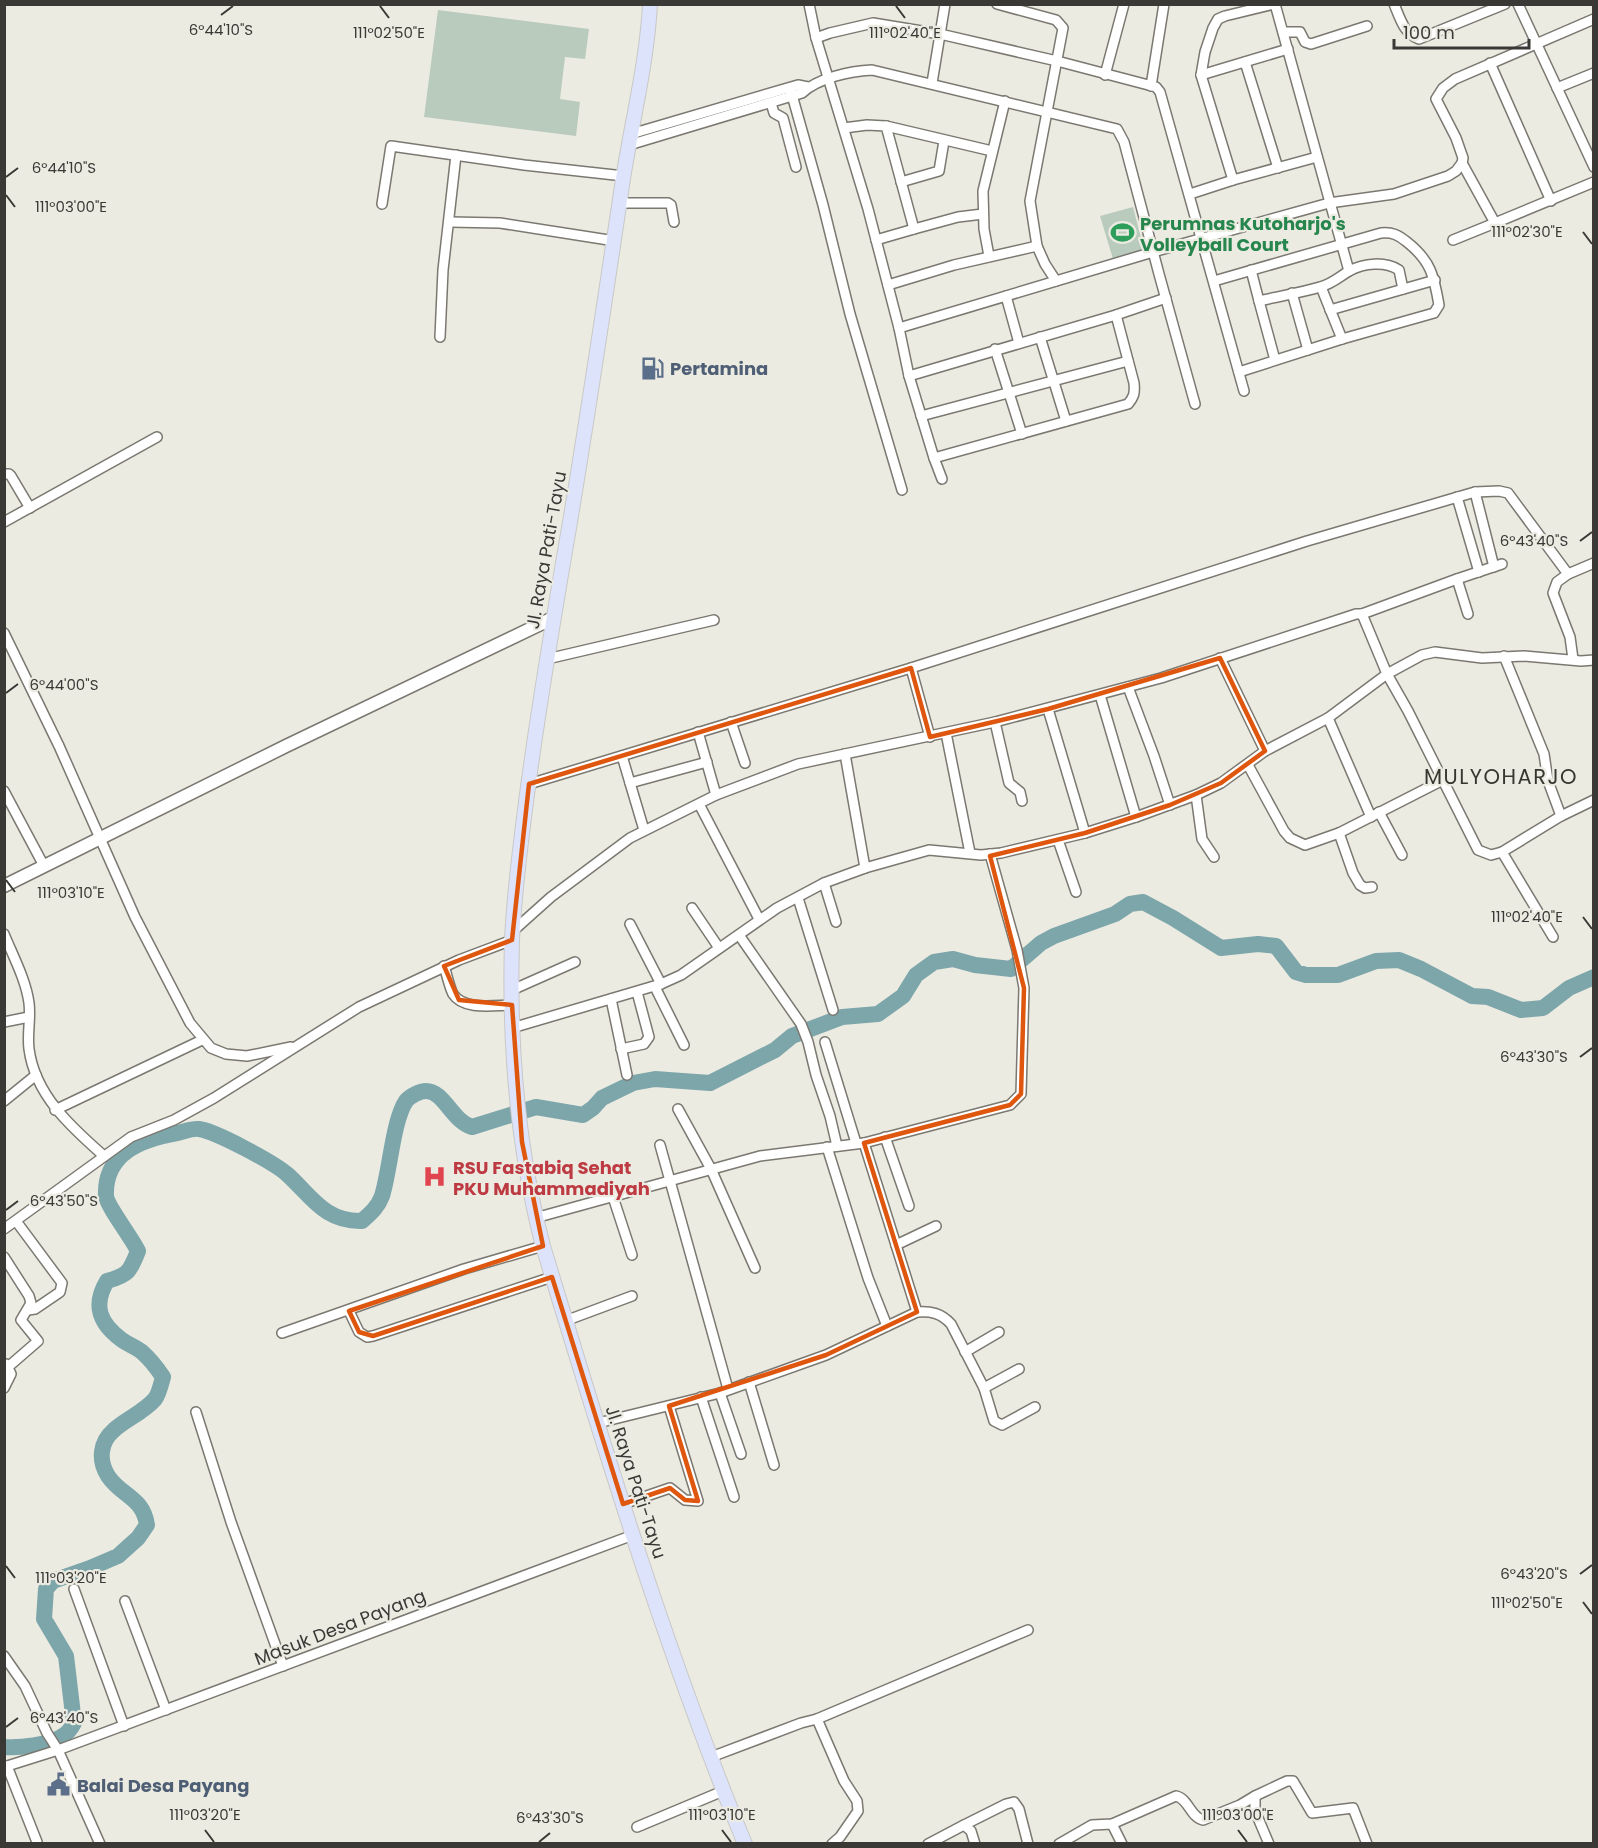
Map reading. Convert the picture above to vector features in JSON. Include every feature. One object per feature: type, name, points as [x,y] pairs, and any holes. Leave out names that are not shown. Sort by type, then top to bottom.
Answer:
[{"type":"main road","name":"Jl. Raya Pati-Tayu","points":[[650,4],[648,34],[591,398],[553,618],[529,784],[516,883],[512,935],[512,1028],[522,1142],[535,1218],[633,1535],[723,1791],[745,1844]]},
{"type":"street","points":[[809,4],[816,38],[876,240],[909,376],[942,479]]},
{"type":"street","points":[[932,83],[945,4]]},
{"type":"street","points":[[997,4],[1048,17],[1060,23],[1063,28],[1030,201],[1037,246],[1056,281]]},
{"type":"street","points":[[1105,75],[1124,4]]},
{"type":"street","points":[[1150,86],[1164,4]]},
{"type":"street","points":[[1233,180],[1201,75],[1205,52],[1218,20],[1225,16],[1275,4],[1349,271]]},
{"type":"street","points":[[1394,4],[1406,31],[1412,37],[1419,39],[1505,4]]},
{"type":"street","points":[[1518,4],[1593,166]]},
{"type":"street","points":[[1494,223],[1462,163],[1463,158],[1456,138],[1436,99],[1448,83],[1593,19]]},
{"type":"street","points":[[816,38],[866,24],[940,34],[1058,61],[1156,87],[1160,92],[1190,194],[1244,391]]},
{"type":"street","points":[[1283,32],[1300,32],[1305,42],[1311,44],[1367,26]]},
{"type":"street","points":[[1201,75],[1288,49]]},
{"type":"street","points":[[1245,62],[1278,168]]},
{"type":"street","points":[[1490,63],[1551,201]]},
{"type":"street","points":[[630,140],[791,92],[802,93],[808,87],[850,71],[872,70],[1117,129],[1121,133],[1196,404]]},
{"type":"street","points":[[1557,88],[1593,74]]},
{"type":"street","points":[[759,102],[771,103],[791,92]]},
{"type":"street","points":[[791,92],[823,205],[850,314],[902,490]]},
{"type":"street","points":[[989,256],[983,214],[983,191],[1005,101]]},
{"type":"street","points":[[771,103],[774,113],[783,118],[796,167]]},
{"type":"street","points":[[844,128],[867,125],[886,126],[992,151]]},
{"type":"street","points":[[886,126],[914,229]]},
{"type":"street","points":[[901,182],[939,171],[944,141]]},
{"type":"street","points":[[382,204],[391,146],[624,176]]},
{"type":"street","points":[[440,337],[443,270],[456,155]]},
{"type":"street","points":[[1190,194],[1317,157]]},
{"type":"street","points":[[899,328],[1153,252],[1329,203],[1394,194],[1448,176],[1462,163]]},
{"type":"street","points":[[1453,240],[1593,182]]},
{"type":"street","points":[[620,203],[668,203],[671,205],[674,222]]},
{"type":"street","points":[[876,240],[958,217],[983,214]]},
{"type":"street","points":[[450,222],[500,223],[615,241]]},
{"type":"street","points":[[1214,281],[1391,232],[1425,257],[1435,280],[1439,305],[1434,313],[1239,372]]},
{"type":"street","points":[[888,285],[989,256],[1037,246]]},
{"type":"street","points":[[1259,301],[1321,287],[1341,278],[1349,271],[1375,264],[1392,265],[1399,270],[1403,289]]},
{"type":"street","points":[[1251,270],[1275,360]]},
{"type":"street","points":[[1330,310],[1435,280]]},
{"type":"street","points":[[1321,287],[1342,339]]},
{"type":"street","points":[[1292,293],[1308,350]]},
{"type":"street","points":[[1006,296],[1019,343]]},
{"type":"street","points":[[909,376],[1166,298]]},
{"type":"street","points":[[934,458],[1128,404],[1135,392],[1116,315]]},
{"type":"street","points":[[1040,337],[1066,421]]},
{"type":"street","points":[[995,350],[1022,434]]},
{"type":"street","points":[[921,416],[1128,361]]},
{"type":"street","points":[[4,522],[157,436]]},
{"type":"street","points":[[4,474],[11,476],[30,508]]},
{"type":"street","points":[[4,1228],[131,1137],[184,1115],[359,1007],[512,935],[551,897],[630,838],[716,795],[798,764],[946,734],[1128,687],[1362,614],[1498,566],[1475,492]]},
{"type":"street","points":[[529,784],[911,668],[1307,541],[1475,492],[1508,493],[1568,574]]},
{"type":"street","points":[[1457,497],[1479,572]]},
{"type":"street","points":[[1573,659],[1570,637],[1553,593],[1557,582],[1568,574],[1593,563]]},
{"type":"street","points":[[1457,579],[1468,614]]},
{"type":"street","points":[[1362,614],[1387,674],[1478,850],[1491,855],[1502,852],[1561,816],[1593,800]]},
{"type":"street","points":[[4,886],[553,618]]},
{"type":"street","points":[[547,658],[714,620]]},
{"type":"street","points":[[4,633],[145,938],[190,1023],[202,1040],[211,1048],[226,1054],[247,1056],[299,1046]]},
{"type":"street","points":[[512,1028],[658,986],[681,975],[759,919],[824,883],[865,868],[928,850],[990,854],[1058,840],[1136,817],[1196,795],[1221,783],[1265,751],[1328,718],[1387,674],[1422,655],[1435,651],[1482,658],[1504,656],[1593,660]]},
{"type":"street","points":[[1504,656],[1544,754],[1548,781],[1561,816]]},
{"type":"street","points":[[1220,658],[1265,751]]},
{"type":"street","points":[[911,668],[930,737]]},
{"type":"street","points":[[1128,687],[1170,805]]},
{"type":"street","points":[[1100,695],[1136,817]]},
{"type":"street","points":[[1048,709],[1084,833]]},
{"type":"street","points":[[1328,718],[1375,814],[1402,855]]},
{"type":"street","points":[[732,722],[745,763]]},
{"type":"street","points":[[994,722],[1009,783],[1020,792],[1022,801]]},
{"type":"street","points":[[698,732],[716,795]]},
{"type":"street","points":[[946,734],[970,854]]},
{"type":"street","points":[[845,754],[865,868]]},
{"type":"street","points":[[622,756],[644,830]]},
{"type":"street","points":[[630,783],[706,762]]},
{"type":"street","points":[[1248,765],[1284,831],[1290,838],[1305,845],[1339,833],[1443,780]]},
{"type":"street","points":[[4,792],[44,866]]},
{"type":"street","points":[[1196,795],[1202,839],[1214,857]]},
{"type":"street","points":[[699,804],[759,919]]},
{"type":"street","points":[[1339,833],[1356,879],[1365,888],[1372,887]]},
{"type":"street","points":[[1058,840],[1076,892]]},
{"type":"street","points":[[1502,852],[1553,936]]},
{"type":"street","points":[[535,1218],[760,1156],[860,1143],[1010,1105],[1017,1100],[1021,1094],[1024,987],[1017,950],[990,854]]},
{"type":"street","points":[[824,883],[836,922]]},
{"type":"street","points":[[798,898],[833,1010]]},
{"type":"street","points":[[692,908],[719,948]]},
{"type":"street","points":[[630,924],[684,1045]]},
{"type":"street","points":[[4,934],[22,977],[29,1004],[28,1048],[36,1075],[55,1110],[68,1125],[104,1156]]},
{"type":"street","points":[[739,935],[804,1030],[837,1146]]},
{"type":"street","points":[[512,990],[574,962]]},
{"type":"street","points":[[444,966],[452,992],[459,1000],[478,1005],[512,1005]]},
{"type":"street","points":[[621,1049],[644,1044],[649,1037],[637,992]]},
{"type":"street","points":[[611,999],[627,1075]]},
{"type":"street","points":[[4,1022],[29,1017]]},
{"type":"street","points":[[55,1110],[202,1040]]},
{"type":"street","points":[[825,1042],[917,1312]]},
{"type":"street","points":[[4,1101],[36,1075]]},
{"type":"street","points":[[678,1109],[711,1169],[755,1268]]},
{"type":"street","points":[[885,1137],[909,1206]]},
{"type":"street","points":[[660,1145],[741,1454]]},
{"type":"street","points":[[826,1147],[868,1278],[887,1326]]},
{"type":"street","points":[[613,1197],[632,1255]]},
{"type":"street","points":[[16,1221],[62,1283],[60,1292],[35,1309],[28,1310]]},
{"type":"street","points":[[896,1245],[936,1226]]},
{"type":"street","points":[[282,1333],[464,1269],[543,1246]]},
{"type":"street","points":[[4,1257],[29,1296],[31,1303],[21,1320],[38,1341],[6,1365],[11,1378],[4,1388]]},
{"type":"street","points":[[349,1311],[359,1332],[363,1336],[373,1336],[552,1277]]},
{"type":"street","points":[[565,1321],[632,1296]]},
{"type":"street","points":[[598,1423],[724,1391],[826,1355],[917,1312],[935,1312],[946,1318],[984,1388],[992,1417],[998,1424],[1002,1425],[1035,1407]]},
{"type":"street","points":[[965,1352],[999,1332]]},
{"type":"street","points":[[984,1388],[1020,1369]]},
{"type":"street","points":[[749,1382],[774,1464]]},
{"type":"street","points":[[701,1397],[734,1497]]},
{"type":"street","points":[[623,1504],[670,1488],[685,1500],[698,1501],[669,1406]]},
{"type":"street","points":[[196,1412],[231,1522],[283,1666]]},
{"type":"street","name":"Masuk Desa Payang","points":[[6,1766],[56,1747],[124,1726],[633,1535]]},
{"type":"street","points":[[74,1589],[124,1726]]},
{"type":"street","points":[[125,1600],[166,1710]]},
{"type":"street","points":[[711,1757],[817,1719],[1028,1630]]},
{"type":"street","points":[[4,1656],[25,1686],[56,1747],[100,1844]]},
{"type":"street","points":[[817,1719],[844,1781],[857,1800],[858,1811],[840,1837],[832,1844]]},
{"type":"street","points":[[6,1766],[37,1842]]},
{"type":"street","points":[[1059,1844],[1092,1825],[1112,1824],[1176,1796],[1183,1798],[1196,1818],[1203,1820],[1240,1805],[1287,1781],[1293,1781],[1312,1813],[1353,1808],[1367,1844]]},
{"type":"street","points":[[637,1827],[723,1791]]},
{"type":"street","points":[[1255,1796],[1255,1811],[1269,1844]]},
{"type":"street","points":[[928,1844],[1014,1802],[1019,1809],[1028,1844]]},
{"type":"street","points":[[1112,1824],[1122,1844]]},
{"type":"street","points":[[964,1825],[971,1831],[975,1844]]},
{"type":"highlighted area","points":[[1220,658],[1265,751],[1221,783],[1170,805],[1085,833],[990,856],[1024,988],[1021,1094],[1010,1105],[864,1143],[917,1312],[826,1355],[669,1406],[698,1501],[685,1500],[670,1488],[623,1504],[552,1277],[373,1336],[359,1332],[349,1311],[543,1246],[522,1142],[512,1005],[459,1000],[444,966],[512,940],[529,784],[911,668],[930,737],[1048,709]]},
{"type":"green space","points":[[438,10],[589,29],[585,59],[565,57],[560,99],[580,102],[576,136],[424,117]]},
{"type":"green space","name":"Perumnas Kutoharjo's Volleyball Court","points":[[1133,207],[1144,249],[1113,259],[1100,216]]},
{"type":"waterway","points":[[4,1747],[41,1744],[55,1740],[65,1734],[74,1723],[66,1656],[44,1619],[46,1589],[53,1581],[118,1556],[138,1538],[147,1525],[141,1508],[108,1476],[102,1458],[103,1446],[109,1435],[155,1399],[163,1377],[142,1352],[108,1328],[99,1306],[102,1290],[107,1281],[120,1277],[128,1271],[138,1251],[106,1196],[111,1169],[118,1159],[139,1144],[191,1130],[207,1131],[271,1163],[288,1175],[329,1213],[349,1220],[362,1221],[376,1207],[382,1196],[398,1120],[406,1101],[418,1093],[432,1092],[459,1119],[472,1127],[536,1107],[583,1115],[602,1098],[633,1083],[655,1079],[710,1083],[775,1050],[792,1036],[842,1017],[878,1014],[903,996],[916,975],[934,962],[953,959],[975,965],[1011,969],[1041,943],[1054,936],[1115,914],[1130,904],[1143,902],[1221,948],[1258,944],[1276,946],[1296,972],[1306,975],[1338,975],[1376,961],[1399,960],[1472,996],[1488,997],[1521,1010],[1543,1008],[1569,988],[1594,977]]},
{"type":"place","name":"Perumnas Kutoharjo's Volleyball Court","points":[[1122,233]]},
{"type":"place","name":"Pertamina","points":[[652,368]]},
{"type":"place","name":"RSU Fastabiq Sehat PKU Muhammadiyah","points":[[435,1177]]},
{"type":"place","name":"Balai Desa Payang","points":[[59,1785]]},
{"type":"district","name":"MULYOHARJO","points":[[1501,776]]}]
